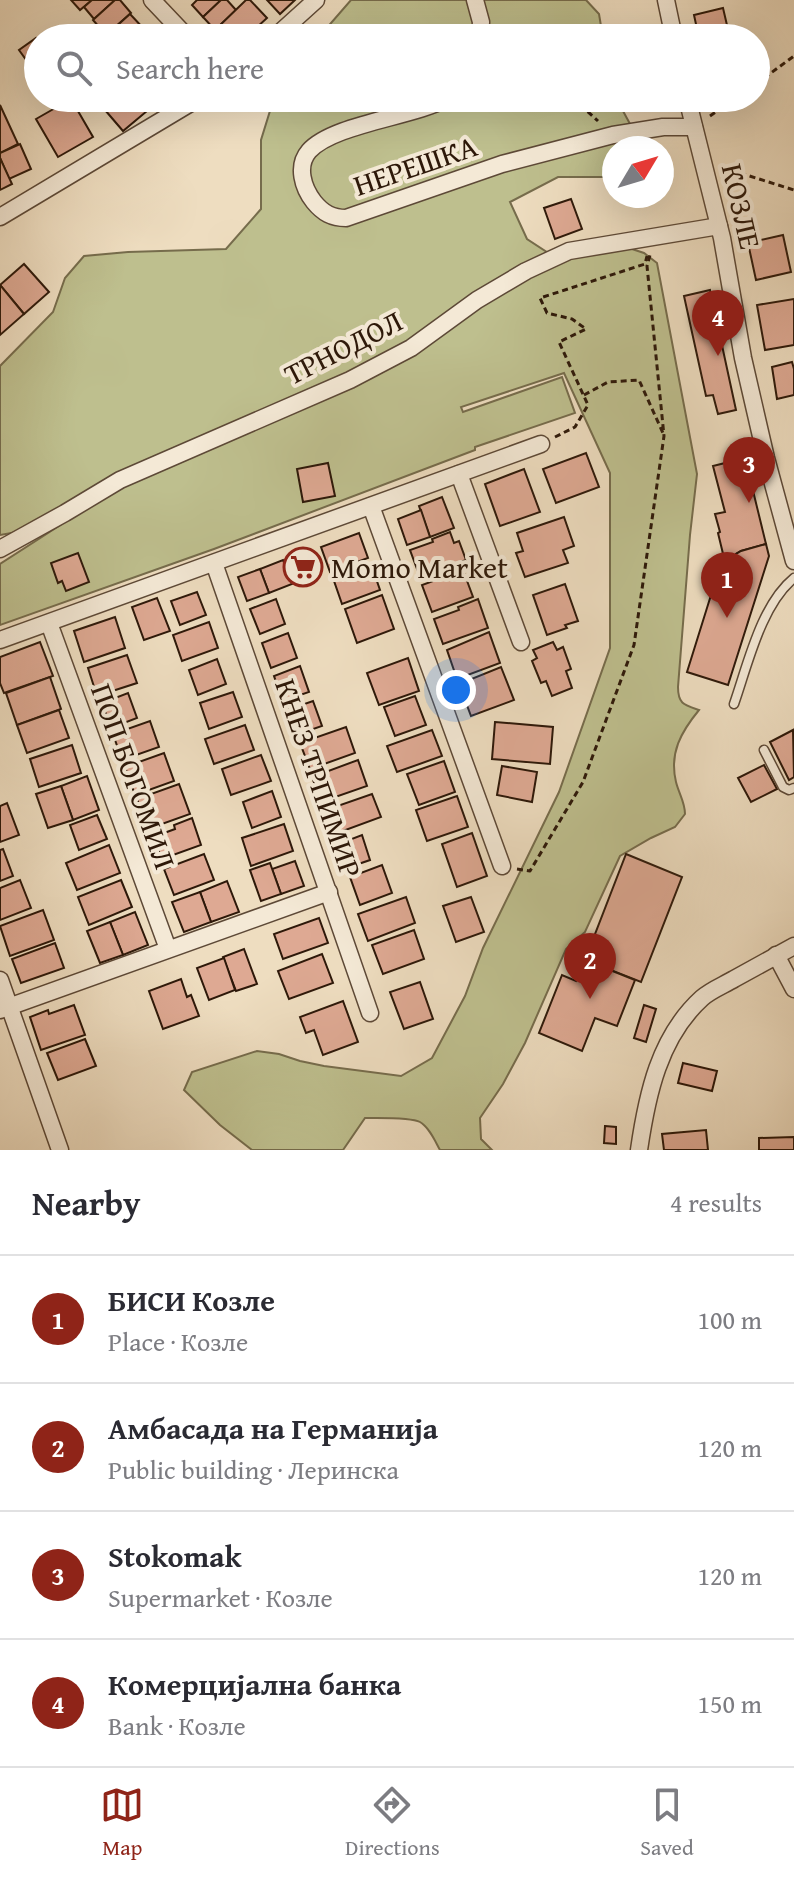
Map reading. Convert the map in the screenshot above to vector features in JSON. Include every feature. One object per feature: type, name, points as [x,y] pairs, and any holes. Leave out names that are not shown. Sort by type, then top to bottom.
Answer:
[{"type":"street","points":[[152,0],[175,24]]},
{"type":"street","points":[[289,24],[316,0]]},
{"type":"street","points":[[475,0],[481,24]]},
{"type":"street","points":[[666,0],[671,24]]},
{"type":"street","points":[[0,217],[176,112]]},
{"type":"street","name":"НЕРЕШКА","points":[[410,112],[329,138],[312,148],[303,161],[302,169],[302,178],[311,198],[328,214],[346,218],[502,164],[613,135],[663,127],[694,127]]},
{"type":"street","name":"КОЗЛЕ","points":[[690,112],[719,226],[746,373],[794,561]]},
{"type":"street","name":"ТРНОДОЛ","points":[[0,549],[120,480],[350,380],[411,348],[477,300],[526,271],[569,251],[719,226]]},
{"type":"street","points":[[0,640],[541,444]]},
{"type":"street","points":[[459,474],[521,642]]},
{"type":"street","points":[[371,506],[502,866]]},
{"type":"street","name":"КНЕЗ ТРПИМИР","points":[[214,563],[370,1013]]},
{"type":"street","name":"ПОП БОГОМИЛ","points":[[49,623],[168,949]]},
{"type":"street","points":[[5,1008],[329,892]]},
{"type":"street","points":[[639,1150],[654,1075],[686,1014],[705,996],[794,946]]},
{"type":"street","points":[[776,955],[794,989]]},
{"type":"street","points":[[0,980],[5,1008],[60,1150]]},
{"type":"lane","points":[[734,704],[771,604],[794,578]]},
{"type":"lane","points":[[764,750],[783,787],[789,790],[794,788]]},
{"type":"path","points":[[770,74],[794,56]]},
{"type":"path","points":[[588,112],[613,135]]},
{"type":"path","points":[[694,127],[716,112]]},
{"type":"path","points":[[702,160],[794,190]]},
{"type":"path","points":[[575,427],[588,405],[559,342],[586,329],[572,319],[547,313],[540,298],[645,264],[654,236]]},
{"type":"path","points":[[502,866],[530,871],[583,782],[634,645],[664,436],[647,266],[654,236]]},
{"type":"path","points":[[583,395],[608,382],[639,380],[664,436]]},
{"type":"green space","points":[[351,0],[586,0],[599,14],[601,24],[330,24]]},
{"type":"green space","points":[[270,112],[624,112],[637,136],[602,136],[602,177],[558,177],[510,202],[527,239],[553,256],[629,248],[644,253],[657,263],[697,474],[678,687],[683,703],[699,710],[678,743],[674,762],[685,814],[675,827],[620,856],[585,932],[566,949],[525,1043],[480,1118],[481,1139],[492,1150],[440,1150],[429,1131],[416,1120],[365,1118],[343,1150],[252,1150],[220,1125],[184,1090],[192,1072],[257,1051],[324,1066],[401,1076],[432,1058],[465,996],[483,948],[559,792],[610,648],[610,473],[564,373],[461,407],[463,412],[562,377],[575,413],[475,447],[475,450],[214,549],[0,625],[0,564],[62,524],[0,535],[0,366],[53,312],[65,278],[84,256],[226,249],[261,209],[261,140]]},
{"type":"building","points":[[71,0],[92,0],[80,10]]},
{"type":"building","points":[[92,0],[115,0],[94,19],[84,7]]},
{"type":"building","points":[[115,0],[120,0],[131,13],[118,24],[96,24],[93,20]]},
{"type":"building","points":[[197,0],[221,0],[203,17],[192,5]]},
{"type":"building","points":[[221,0],[227,0],[236,10],[221,24],[209,24],[203,17]]},
{"type":"building","points":[[246,0],[250,0],[267,18],[260,24],[221,24]]},
{"type":"building","points":[[267,0],[295,0],[280,14]]},
{"type":"building","points":[[723,8],[727,24],[696,24],[694,15]]},
{"type":"building","points":[[130,14],[139,24],[119,24]]},
{"type":"building","points":[[0,105],[18,144],[0,153]]},
{"type":"building","points":[[48,112],[79,112],[93,137],[58,157],[36,119]]},
{"type":"building","points":[[107,112],[146,112],[123,131]]},
{"type":"building","points":[[20,144],[31,169],[9,179],[0,153]]},
{"type":"building","points":[[0,158],[12,184],[0,190]]},
{"type":"building","points":[[571,199],[582,229],[555,239],[544,208]]},
{"type":"building","points":[[783,235],[791,272],[756,280],[748,243]]},
{"type":"building","points":[[24,264],[49,292],[24,314],[0,285]]},
{"type":"building","points":[[0,285],[24,314],[0,335]]},
{"type":"building","points":[[710,290],[736,410],[718,414],[713,395],[706,396],[684,296]]},
{"type":"building","points":[[794,299],[794,345],[765,350],[757,305]]},
{"type":"building","points":[[792,362],[794,395],[777,399],[772,367]]},
{"type":"building","points":[[586,453],[599,487],[556,503],[543,469]]},
{"type":"building","points":[[745,458],[766,544],[741,551],[734,560],[725,562],[715,514],[725,512],[713,466]]},
{"type":"building","points":[[328,463],[335,496],[303,502],[297,469]]},
{"type":"building","points":[[524,469],[540,512],[500,526],[485,484]]},
{"type":"building","points":[[442,497],[454,528],[430,537],[419,506]]},
{"type":"building","points":[[421,510],[430,537],[407,545],[398,519]]},
{"type":"building","points":[[564,517],[574,546],[563,550],[568,563],[525,577],[516,553],[523,551],[517,533]]},
{"type":"building","points":[[450,532],[454,543],[459,541],[466,560],[420,577],[410,550]]},
{"type":"building","points":[[359,533],[368,558],[330,572],[321,547]]},
{"type":"building","points":[[766,544],[769,556],[728,685],[687,672],[721,563],[734,560],[741,551]]},
{"type":"building","name":"Momo Market","points":[[310,551],[319,574],[296,583],[287,559]]},
{"type":"building","points":[[78,553],[89,582],[66,591],[62,581],[58,583],[51,563]]},
{"type":"building","points":[[283,560],[292,584],[269,593],[260,569]]},
{"type":"building","points":[[371,564],[380,590],[342,604],[333,578]]},
{"type":"building","points":[[260,569],[269,593],[247,601],[238,577]]},
{"type":"building","points":[[463,570],[473,597],[432,612],[422,585]]},
{"type":"building","points":[[565,584],[578,621],[547,635],[533,595]]},
{"type":"building","points":[[197,592],[206,615],[180,625],[171,601]]},
{"type":"building","points":[[382,595],[394,629],[357,643],[345,609]]},
{"type":"building","points":[[157,598],[170,631],[144,640],[132,607]]},
{"type":"building","points":[[276,599],[285,624],[260,634],[250,609]]},
{"type":"building","points":[[478,599],[488,628],[443,644],[434,619]]},
{"type":"building","points":[[115,617],[125,648],[84,662],[74,631]]},
{"type":"building","points":[[209,622],[218,648],[182,661],[173,635]]},
{"type":"building","points":[[489,632],[500,663],[457,679],[447,650]]},
{"type":"building","points":[[288,633],[297,658],[271,668],[262,643]]},
{"type":"building","points":[[40,642],[53,676],[4,693],[0,683],[0,657]]},
{"type":"building","points":[[553,642],[557,650],[563,647],[571,669],[566,671],[572,688],[552,696],[546,681],[541,683],[532,661],[537,658],[533,650]]},
{"type":"building","points":[[127,655],[137,683],[97,696],[88,668]]},
{"type":"building","points":[[408,658],[419,691],[379,705],[367,673]]},
{"type":"building","points":[[217,659],[226,684],[198,695],[189,670]]},
{"type":"building","points":[[300,666],[309,692],[283,701],[274,676]]},
{"type":"building","points":[[501,667],[514,700],[471,716],[459,684]]},
{"type":"building","points":[[50,677],[61,709],[17,725],[6,693]]},
{"type":"building","points":[[233,692],[242,717],[209,729],[200,703]]},
{"type":"building","points":[[128,693],[137,718],[111,728],[102,703]]},
{"type":"building","points":[[415,696],[426,725],[395,736],[384,707]]},
{"type":"building","points":[[313,701],[322,726],[296,735],[287,710]]},
{"type":"building","points":[[59,710],[69,738],[27,753],[17,725]]},
{"type":"building","points":[[150,721],[159,747],[122,760],[113,734]]},
{"type":"building","points":[[495,722],[553,727],[550,764],[492,759]]},
{"type":"building","points":[[245,725],[254,750],[214,764],[205,739]]},
{"type":"building","points":[[346,727],[355,753],[310,769],[300,743]]},
{"type":"building","points":[[432,730],[442,756],[397,772],[387,746]]},
{"type":"building","points":[[793,730],[794,777],[789,780],[770,742]]},
{"type":"building","points":[[72,745],[81,773],[39,787],[30,759]]},
{"type":"building","points":[[164,753],[174,781],[135,795],[125,767]]},
{"type":"building","points":[[261,755],[271,781],[231,795],[222,769]]},
{"type":"building","points":[[358,760],[367,786],[321,802],[312,777]]},
{"type":"building","points":[[444,761],[455,792],[419,805],[407,774]]},
{"type":"building","points":[[764,765],[777,789],[751,802],[738,778]]},
{"type":"building","points":[[502,766],[537,772],[532,802],[497,795]]},
{"type":"building","points":[[87,776],[99,810],[73,820],[61,786]]},
{"type":"building","points":[[179,784],[190,814],[148,829],[137,799]]},
{"type":"building","points":[[61,786],[73,820],[48,828],[36,794]]},
{"type":"building","points":[[272,791],[281,817],[252,828],[243,802]]},
{"type":"building","points":[[372,794],[381,817],[332,835],[323,811]]},
{"type":"building","points":[[457,796],[468,827],[427,841],[416,810]]},
{"type":"building","points":[[7,803],[19,835],[0,842],[0,806]]},
{"type":"building","points":[[97,815],[107,839],[79,850],[70,825]]},
{"type":"building","points":[[192,818],[201,845],[162,859],[153,837],[175,829],[174,825]]},
{"type":"building","points":[[284,824],[293,851],[251,866],[242,838]]},
{"type":"building","points":[[472,833],[487,876],[457,887],[442,844]]},
{"type":"building","points":[[362,835],[370,860],[344,869],[336,845]]},
{"type":"building","points":[[109,845],[120,873],[77,890],[66,863]]},
{"type":"building","points":[[3,849],[13,876],[0,881],[0,850]]},
{"type":"building","points":[[204,854],[214,880],[174,895],[164,869]]},
{"type":"building","points":[[626,854],[682,877],[641,982],[585,960]]},
{"type":"building","points":[[295,861],[304,886],[281,894],[272,869]]},
{"type":"building","points":[[270,863],[281,894],[261,901],[250,870]]},
{"type":"building","points":[[382,865],[392,893],[360,905],[350,877]]},
{"type":"building","points":[[20,880],[31,908],[0,920],[0,888]]},
{"type":"building","points":[[121,880],[132,907],[89,925],[78,897]]},
{"type":"building","points":[[227,881],[239,912],[211,922],[200,892]]},
{"type":"building","points":[[200,892],[211,922],[184,932],[172,902]]},
{"type":"building","points":[[406,897],[415,923],[368,941],[358,914]]},
{"type":"building","points":[[471,897],[484,932],[456,942],[443,906]]},
{"type":"building","points":[[43,910],[54,940],[10,956],[0,926]]},
{"type":"building","points":[[135,912],[148,945],[123,955],[110,922]]},
{"type":"building","points":[[319,918],[328,943],[283,959],[274,934]]},
{"type":"building","points":[[110,922],[123,955],[100,963],[87,931]]},
{"type":"building","points":[[414,930],[424,959],[383,974],[372,945]]},
{"type":"building","points":[[55,943],[64,968],[21,983],[12,959]]},
{"type":"building","points":[[244,949],[257,984],[236,991],[223,957]]},
{"type":"building","points":[[322,954],[333,983],[289,999],[278,971]]},
{"type":"building","points":[[224,958],[235,990],[209,1000],[197,968]]},
{"type":"building","points":[[585,960],[635,980],[617,1026],[595,1018],[582,1051],[539,1033],[562,975],[576,981]]},
{"type":"building","points":[[181,979],[187,997],[191,995],[199,1016],[163,1029],[149,991]]},
{"type":"building","points":[[420,982],[433,1019],[404,1029],[390,992]]},
{"type":"building","points":[[343,1001],[358,1042],[323,1055],[314,1030],[306,1033],[300,1017]]},
{"type":"building","points":[[74,1005],[85,1035],[41,1050],[30,1017]]},
{"type":"building","points":[[644,1005],[656,1009],[646,1042],[634,1038]]},
{"type":"building","points":[[85,1039],[96,1066],[58,1080],[47,1053]]},
{"type":"building","points":[[683,1063],[717,1071],[712,1091],[678,1083]]},
{"type":"building","points":[[605,1126],[616,1127],[616,1144],[604,1143]]},
{"type":"building","points":[[706,1130],[708,1150],[664,1150],[662,1134]]},
{"type":"building","points":[[794,1137],[794,1150],[759,1150],[759,1138]]},
{"type":"place","name":"Комерцијална банка","points":[[718,356]]},
{"type":"place","name":"Stokomak","points":[[749,503]]},
{"type":"place","name":"Momo Market","points":[[303,567]]},
{"type":"place","name":"БИСИ Козле","points":[[727,618]]},
{"type":"place","name":"Амбасада на Германија","points":[[590,999]]}]
